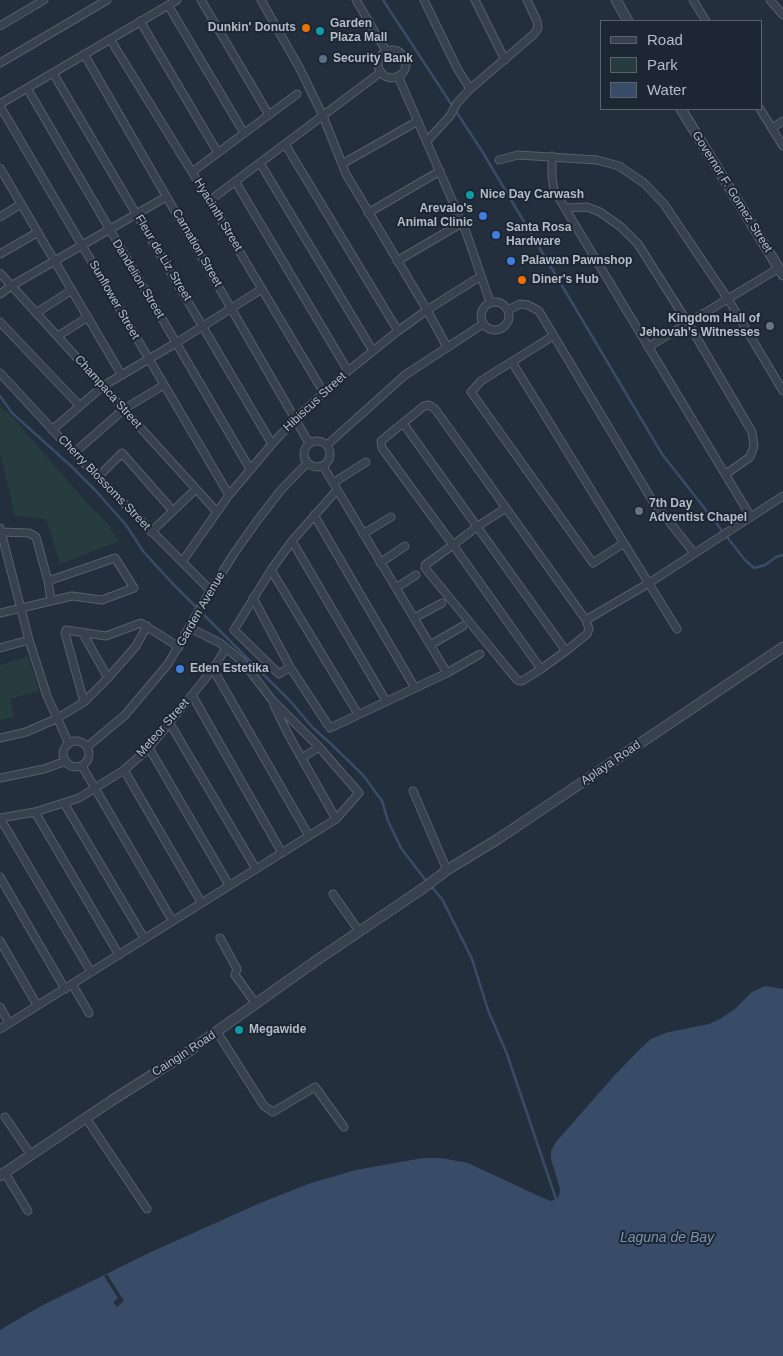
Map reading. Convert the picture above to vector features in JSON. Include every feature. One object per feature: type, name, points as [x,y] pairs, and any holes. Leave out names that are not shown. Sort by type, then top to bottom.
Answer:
[{"type":"street","points":[[0,26],[44,0]]},
{"type":"street","points":[[0,63],[107,0]]},
{"type":"street","points":[[0,105],[177,0]]},
{"type":"street","points":[[201,0],[269,115]]},
{"type":"street","points":[[261,0],[300,69],[342,164],[368,213],[427,310],[447,347]]},
{"type":"street","points":[[356,0],[386,51]]},
{"type":"street","points":[[424,0],[457,68],[470,89]]},
{"type":"street","points":[[475,0],[504,60]]},
{"type":"street","points":[[427,141],[450,116],[457,102],[534,34],[538,28],[537,21],[527,0]]},
{"type":"street","points":[[616,0],[627,20]]},
{"type":"street","points":[[693,0],[705,20]]},
{"type":"street","points":[[770,0],[783,15]]},
{"type":"street","points":[[168,5],[244,133]]},
{"type":"street","points":[[140,21],[218,153]]},
{"type":"street","name":"Hyacinth Street","points":[[110,39],[324,393]]},
{"type":"street","points":[[396,50],[404,58],[405,68],[398,76],[389,77],[381,72],[378,67],[378,60],[386,51],[396,50]]},
{"type":"street","name":"Carnation Street","points":[[84,54],[309,443]]},
{"type":"street","points":[[209,201],[381,72]]},
{"type":"street","name":"Fleur de Liz Street","points":[[53,73],[272,444]]},
{"type":"street","points":[[398,76],[462,223],[490,302]]},
{"type":"street","name":"Dandelion Street","points":[[27,88],[250,469]]},
{"type":"street","points":[[192,172],[297,94]]},
{"type":"street","name":"Sunflower Street","points":[[0,105],[229,495]]},
{"type":"street","name":"Governor F. Gomez Street","points":[[682,110],[781,271]]},
{"type":"street","points":[[761,110],[783,146]]},
{"type":"street","points":[[342,164],[418,121]]},
{"type":"street","points":[[772,128],[783,121]]},
{"type":"street","points":[[285,144],[398,331]]},
{"type":"street","points":[[499,160],[518,155],[597,160],[619,166],[644,183],[664,204],[728,299],[783,391]]},
{"type":"street","points":[[552,156],[554,190],[751,517]]},
{"type":"street","points":[[260,163],[373,351]]},
{"type":"street","points":[[0,168],[3,180],[21,204],[122,374]]},
{"type":"street","points":[[368,213],[440,171]]},
{"type":"street","points":[[235,181],[348,371]]},
{"type":"street","points":[[0,294],[166,197]]},
{"type":"street","points":[[0,217],[21,204]]},
{"type":"street","points":[[565,208],[587,207],[600,212],[622,227],[638,244],[688,323],[752,432],[754,446],[750,457],[726,474]]},
{"type":"street","points":[[397,261],[462,223]]},
{"type":"street","points":[[0,254],[38,232]]},
{"type":"street","points":[[648,347],[728,299],[781,271]]},
{"type":"street","name":"Champaca Street","points":[[0,273],[217,512]]},
{"type":"street","name":"Hibiscus Street","points":[[182,562],[229,495],[296,418],[348,371],[398,331],[427,310],[482,276]]},
{"type":"street","points":[[52,430],[102,386],[176,343],[262,289]]},
{"type":"street","points":[[36,313],[72,290]]},
{"type":"street","points":[[490,302],[500,303],[508,310],[509,319],[500,329],[491,329],[483,324],[481,318],[482,311],[490,302]]},
{"type":"street","points":[[508,310],[520,304],[528,305],[539,311],[652,500],[694,553]]},
{"type":"street","points":[[58,336],[88,317]]},
{"type":"street","points":[[0,322],[79,405]]},
{"type":"street","points":[[327,445],[405,375],[483,324]]},
{"type":"street","points":[[553,336],[481,381],[471,392],[593,562],[624,543]]},
{"type":"street","points":[[512,362],[677,629]]},
{"type":"street","name":"Cherry Blossoms Street","points":[[0,373],[74,453],[211,591]]},
{"type":"street","points":[[74,453],[124,410],[164,385]]},
{"type":"street","points":[[506,508],[478,526],[453,545],[425,564],[425,568],[517,680],[522,681],[541,669],[588,634],[589,629],[586,620],[506,508],[435,409],[429,405],[424,406],[381,441],[382,448],[453,545],[541,669]]},
{"type":"street","points":[[403,423],[566,651]]},
{"type":"street","points":[[319,441],[327,445],[330,455],[323,466],[312,466],[306,463],[303,453],[309,443],[319,441]]},
{"type":"street","points":[[98,477],[122,453],[173,511]]},
{"type":"street","points":[[290,666],[278,674],[234,630],[271,570],[334,486],[366,462]]},
{"type":"street","name":"Garden Avenue","points":[[87,747],[106,732],[140,699],[168,664],[203,603],[257,521],[281,490],[306,463]]},
{"type":"street","points":[[323,466],[447,673]]},
{"type":"street","points":[[151,532],[196,490]]},
{"type":"street","points":[[586,620],[649,583],[783,496]]},
{"type":"street","points":[[314,515],[415,688]]},
{"type":"street","points":[[363,534],[391,517]]},
{"type":"street","points":[[51,600],[36,537],[29,533],[1,530],[29,640],[47,696],[68,744]]},
{"type":"street","points":[[292,542],[386,702]]},
{"type":"street","points":[[380,562],[405,546]]},
{"type":"street","points":[[0,613],[72,596],[102,600],[134,588],[115,558],[48,581]]},
{"type":"street","points":[[271,570],[358,714]]},
{"type":"street","points":[[396,588],[416,575]]},
{"type":"street","points":[[253,598],[290,666],[330,728],[447,673],[480,654]]},
{"type":"street","points":[[414,618],[442,603]]},
{"type":"street","points":[[84,702],[65,633],[68,630],[106,636],[141,623],[179,647]]},
{"type":"street","points":[[0,738],[26,732],[56,719],[84,702],[136,646],[147,626]]},
{"type":"street","points":[[430,645],[463,626]]},
{"type":"street","points":[[0,1029],[309,836],[336,818],[359,793],[320,746],[272,700],[243,662],[220,643],[190,628]]},
{"type":"street","points":[[82,632],[108,678]]},
{"type":"street","points":[[0,648],[29,640]]},
{"type":"street","name":"Aplaya Road","points":[[438,876],[498,839],[783,647]]},
{"type":"street","name":"Meteor Street","points":[[0,818],[35,812],[79,798],[124,770],[149,748],[213,669],[226,648]]},
{"type":"street","points":[[213,669],[309,836]]},
{"type":"street","points":[[192,695],[282,853]]},
{"type":"street","points":[[272,700],[288,734],[336,818]]},
{"type":"street","points":[[169,722],[256,869]]},
{"type":"street","points":[[288,734],[299,725]]},
{"type":"street","points":[[78,742],[87,747],[89,758],[82,766],[73,766],[66,761],[64,752],[68,744],[78,742]]},
{"type":"street","points":[[302,758],[320,746]]},
{"type":"street","points":[[149,748],[229,885]]},
{"type":"street","points":[[0,778],[44,769],[66,761]]},
{"type":"street","points":[[82,766],[172,920]]},
{"type":"street","points":[[124,770],[201,902]]},
{"type":"street","points":[[413,791],[447,870]]},
{"type":"street","points":[[64,803],[144,938]]},
{"type":"street","points":[[35,812],[119,955]]},
{"type":"street","points":[[0,818],[92,972]]},
{"type":"street","name":"Caingin Road","points":[[2,1174],[217,1032],[438,876]]},
{"type":"street","points":[[0,877],[65,988]]},
{"type":"street","points":[[333,894],[359,931]]},
{"type":"street","points":[[220,938],[237,969],[235,975],[256,1004]]},
{"type":"street","points":[[0,941],[37,1005]]},
{"type":"street","points":[[72,984],[90,1014]]},
{"type":"street","points":[[0,1006],[9,1023]]},
{"type":"street","points":[[217,1032],[264,1106],[273,1112],[315,1087],[344,1126]]},
{"type":"street","points":[[5,1117],[31,1155]]},
{"type":"street","points":[[86,1118],[147,1210]]},
{"type":"street","points":[[2,1174],[28,1211]]},
{"type":"green space","points":[[0,407],[9,413],[111,528],[120,541],[60,564],[46,519],[15,516],[0,453]]},
{"type":"green space","points":[[28,656],[39,691],[10,699],[14,717],[0,720],[0,665]]},
{"type":"water","name":"Laguna de Bay","points":[[765,986],[783,989],[783,1356],[0,1356],[0,1330],[41,1306],[151,1252],[260,1203],[311,1183],[356,1170],[423,1158],[441,1158],[468,1163],[543,1198],[551,1201],[556,1199],[559,1196],[560,1189],[551,1159],[551,1151],[556,1142],[640,1049],[651,1039],[665,1033],[709,1024],[720,1019],[735,1009],[752,992]]},
{"type":"pier","points":[[107,1274],[124,1301],[117,1307],[113,1302],[118,1298],[104,1276]]},
{"type":"waterway","points":[[383,0],[482,151],[662,454],[745,560],[754,568],[765,565],[776,557],[783,555]]},
{"type":"waterway","points":[[0,396],[12,413],[96,491],[126,525],[143,551],[172,583],[291,702],[313,728],[363,775],[382,801],[388,821],[401,848],[427,882]]},
{"type":"waterway","points":[[431,886],[442,899],[472,959],[488,1010],[507,1054],[556,1199]]},
{"type":"place","name":"Dunkin' Donuts","points":[[306,28]]},
{"type":"place","name":"Garden Plaza Mall","points":[[320,31]]},
{"type":"place","name":"Security Bank","points":[[323,59]]},
{"type":"place","name":"Nice Day Carwash","points":[[470,195]]},
{"type":"place","name":"Arevalo's Animal Clinic","points":[[483,216]]},
{"type":"place","name":"Santa Rosa Hardware","points":[[496,235]]},
{"type":"place","name":"Palawan Pawnshop","points":[[511,261]]},
{"type":"place","name":"Diner's Hub","points":[[522,280]]},
{"type":"place","name":"Kingdom Hall of Jehovah's Witnesses","points":[[770,326]]},
{"type":"place","name":"7th Day Adventist Chapel","points":[[639,511]]},
{"type":"place","name":"Eden Estetika","points":[[180,669]]},
{"type":"place","name":"Megawide","points":[[239,1030]]}]
